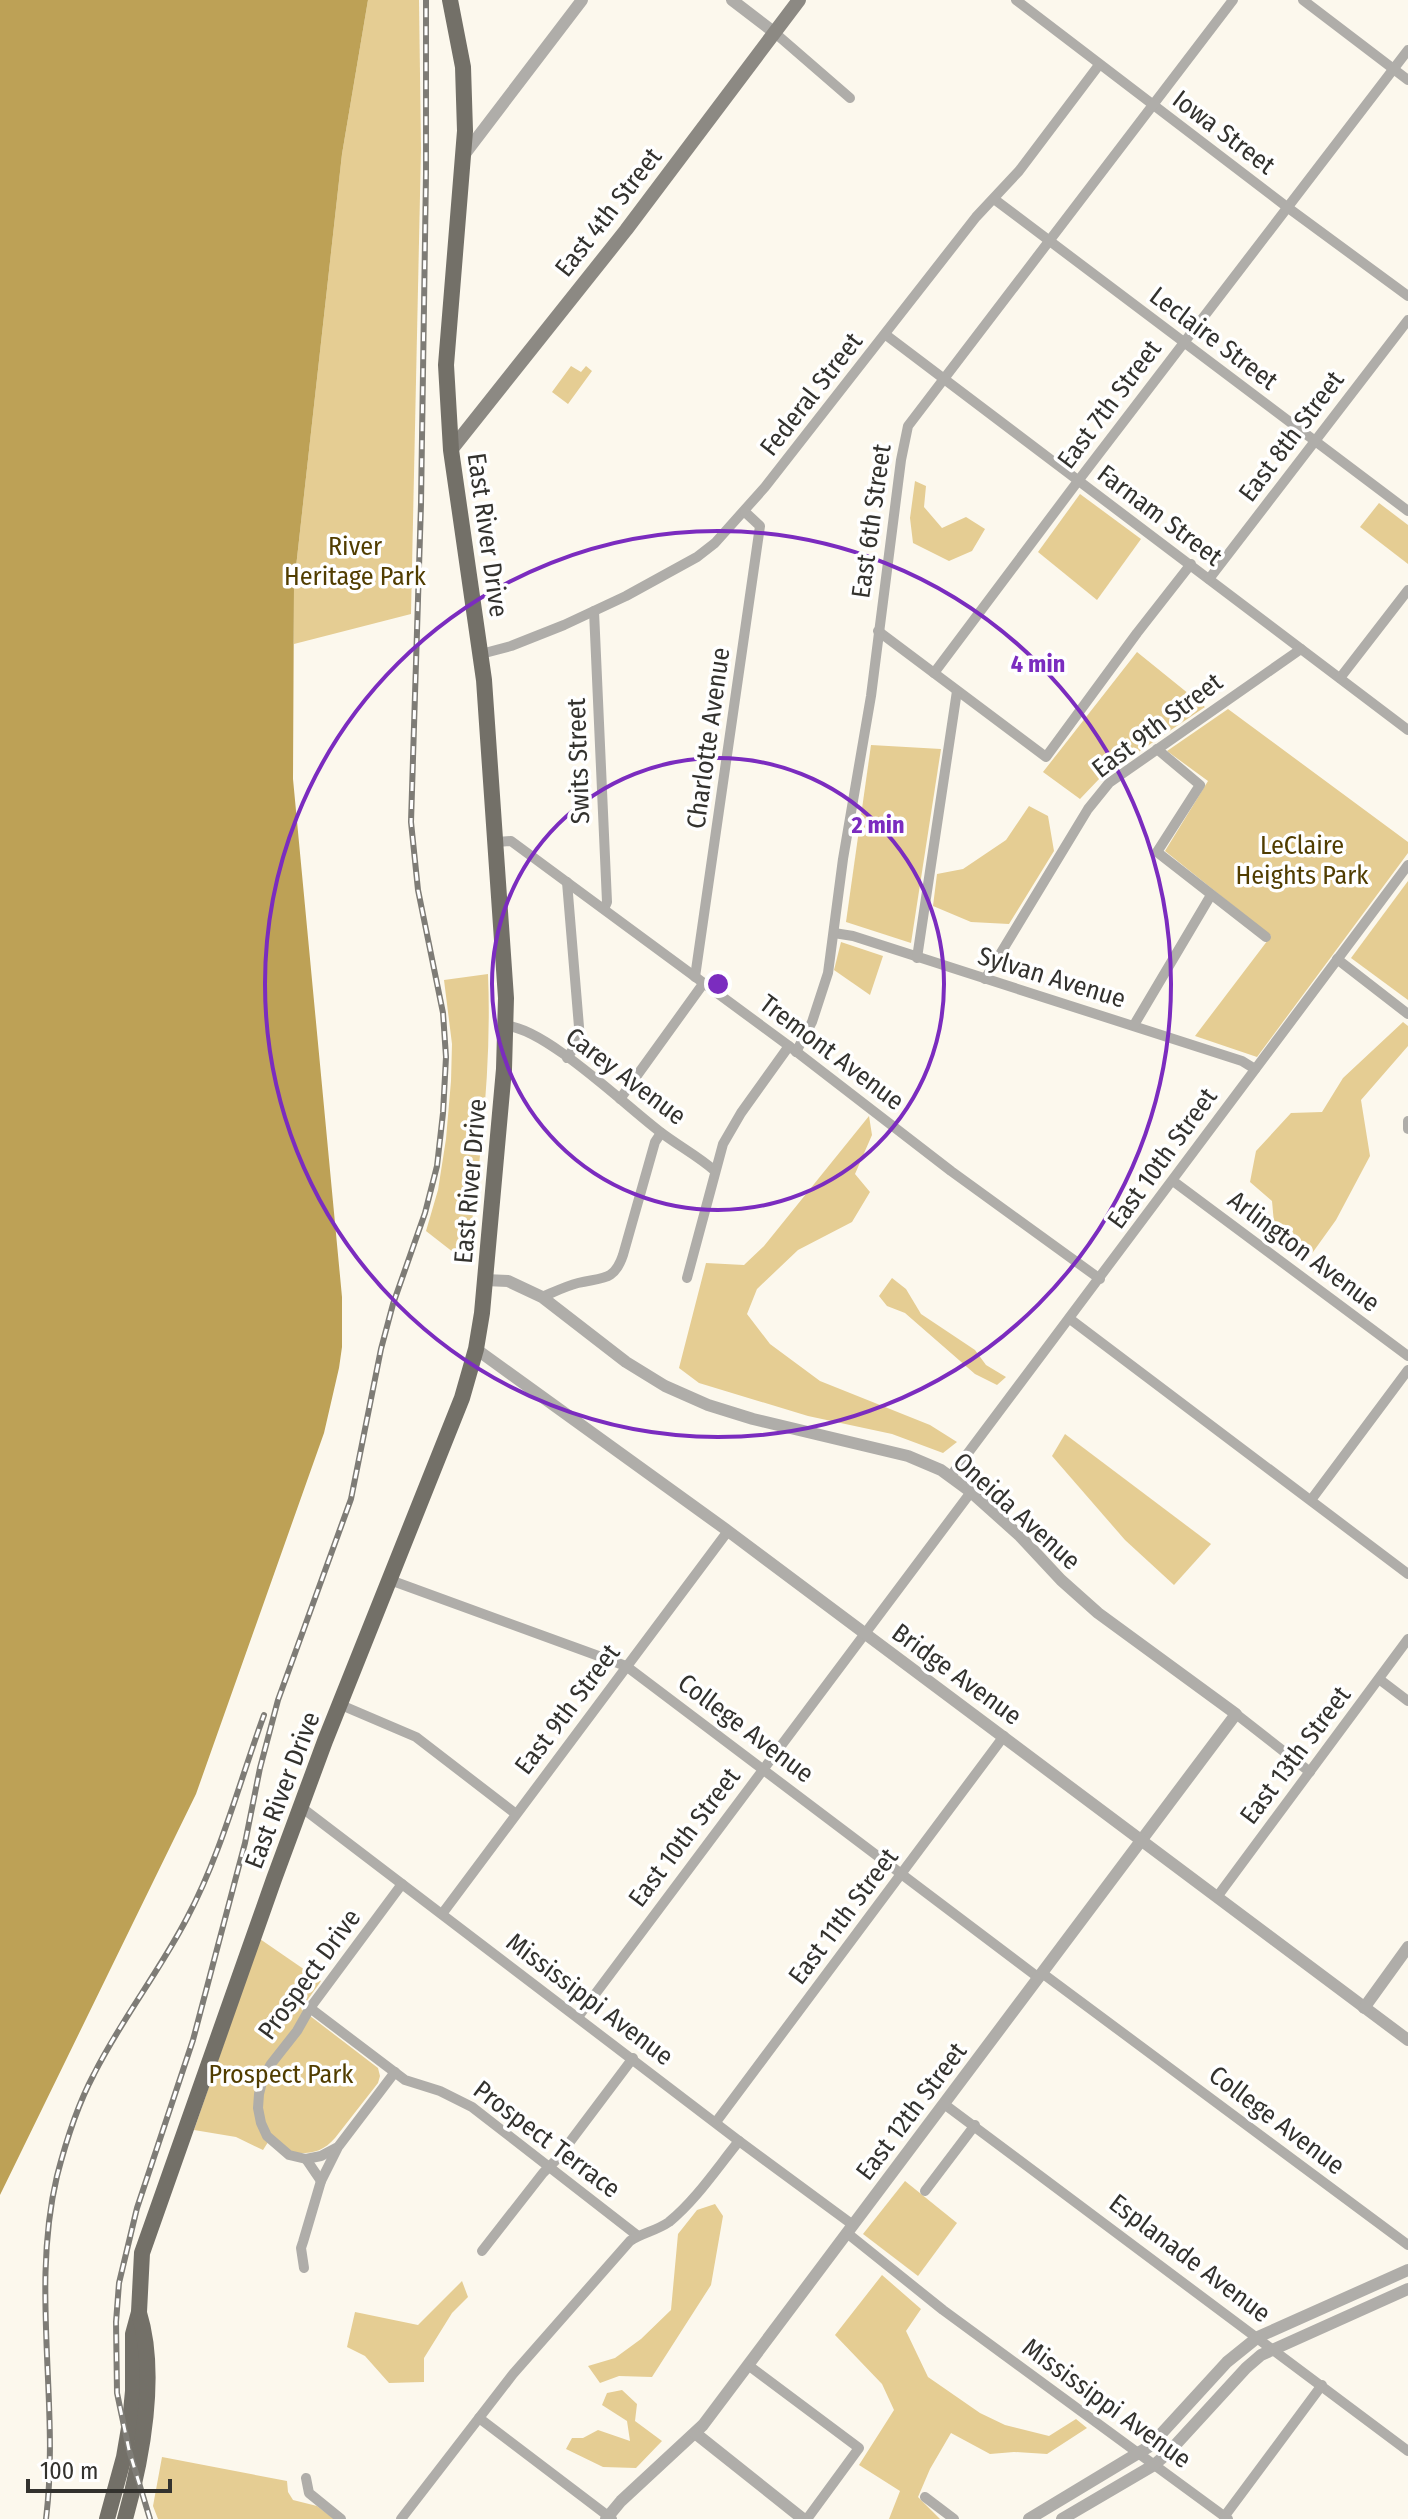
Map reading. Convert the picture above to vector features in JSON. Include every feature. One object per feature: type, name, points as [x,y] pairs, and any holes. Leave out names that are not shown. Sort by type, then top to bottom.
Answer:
[{"type":"main road","name":"East River Drive","points":[[107,2519],[128,2434],[133,2391],[133,2334],[139,2312],[142,2253],[301,1807],[462,1398],[476,1349],[485,1280],[506,1026],[497,842],[481,654],[451,450],[446,365],[464,155],[465,99],[463,67],[450,0]]},
{"type":"main road","name":"East 4th Street","points":[[451,450],[626,230],[799,0]]},
{"type":"main road","name":"East River Drive","points":[[125,2519],[134,2490],[146,2413],[145,2332],[139,2312]]},
{"type":"street","points":[[464,155],[582,0]]},
{"type":"street","points":[[732,0],[850,98]]},
{"type":"street","name":"East 6th Street","points":[[687,1278],[723,1144],[741,1113],[812,1022],[825,985],[871,696],[908,426],[1233,0]]},
{"type":"street","points":[[1303,0],[1408,80]]},
{"type":"street","name":"Iowa Street","points":[[1019,1],[1099,65],[1408,296]]},
{"type":"street","name":"East 7th Street","points":[[934,673],[1408,50]]},
{"type":"street","name":"Federal Street","points":[[481,654],[511,646],[594,611],[697,557],[715,543],[745,512],[976,217],[1019,171],[1099,65]]},
{"type":"street","name":"Leclaire Street","points":[[994,199],[1408,511]]},
{"type":"street","name":"East 8th Street","points":[[1209,579],[1408,320]]},
{"type":"street","name":"Farnam Street","points":[[886,335],[1408,730]]},
{"type":"street","name":"Charlotte Avenue","points":[[620,1099],[699,980],[760,526],[745,512]]},
{"type":"street","points":[[878,631],[1046,757],[1191,564]]},
{"type":"street","points":[[1340,678],[1408,590]]},
{"type":"street","name":"Swits Street","points":[[594,611],[607,902],[604,909]]},
{"type":"street","name":"East 9th Street","points":[[985,979],[1088,809],[1109,783],[1301,649]]},
{"type":"street","points":[[917,958],[957,691]]},
{"type":"street","points":[[1157,749],[1200,785],[1157,852],[1266,937]]},
{"type":"street","name":"Tremont Avenue","points":[[497,842],[511,841],[1100,1279]]},
{"type":"street","name":"East 10th Street","points":[[950,1477],[1408,865]]},
{"type":"street","points":[[567,882],[580,1039],[567,1058]]},
{"type":"street","points":[[1134,1025],[1211,895]]},
{"type":"street","name":"Sylvan Avenue","points":[[834,933],[853,936],[1134,1025],[1242,1061],[1255,1069]]},
{"type":"street","points":[[1337,959],[1408,1014]]},
{"type":"street","name":"Carey Avenue","points":[[506,1026],[533,1033],[715,1171]]},
{"type":"street","points":[[1408,1121],[1408,1129]]},
{"type":"street","points":[[542,1297],[582,1282],[607,1278],[616,1270],[655,1142],[661,1133]]},
{"type":"street","name":"Arlington Avenue","points":[[1173,1181],[1408,1356]]},
{"type":"street","name":"Oneida Avenue","points":[[485,1280],[508,1281],[542,1297],[626,1362],[665,1386],[708,1405],[928,1463],[971,1492],[1098,1613],[1310,1772]]},
{"type":"street","points":[[1070,1319],[1408,1574]]},
{"type":"street","name":"Bridge Avenue","points":[[476,1349],[728,1531],[1408,2040]]},
{"type":"street","points":[[1311,1500],[1408,1370]]},
{"type":"street","name":"East 10th Street","points":[[578,2017],[971,1492]]},
{"type":"street","name":"East 9th Street","points":[[442,1914],[728,1531]]},
{"type":"street","name":"College Avenue","points":[[390,1580],[626,1666],[902,1874],[1408,2245]]},
{"type":"street","name":"East 13th Street","points":[[1217,1897],[1408,1639]]},
{"type":"street","points":[[1379,1679],[1408,1701]]},
{"type":"street","points":[[341,1705],[416,1737],[516,1814]]},
{"type":"street","name":"East 12th Street","points":[[609,2518],[695,2433],[1236,1714]]},
{"type":"street","name":"East 11th Street","points":[[716,2122],[1004,1736]]},
{"type":"street","name":"Mississippi Avenue","points":[[301,1807],[716,2122],[850,2229],[943,2310],[1226,2518]]},
{"type":"street","name":"Prospect Drive","points":[[306,2159],[289,2155],[267,2136],[258,2108],[263,2078],[310,2008],[402,1884]]},
{"type":"street","points":[[1364,2008],[1408,1947]]},
{"type":"street","name":"Prospect Terrace","points":[[310,2008],[405,2080],[454,2096],[472,2107],[638,2236]]},
{"type":"street","points":[[482,2251],[633,2058]]},
{"type":"street","points":[[304,2268],[301,2248],[321,2181],[338,2147],[395,2072]]},
{"type":"street","name":"Esplanade Avenue","points":[[944,2104],[1408,2451]]},
{"type":"street","points":[[925,2191],[975,2125]]},
{"type":"street","points":[[401,2519],[513,2374],[630,2241],[655,2231],[689,2203],[739,2141]]},
{"type":"street","points":[[321,2181],[306,2159],[321,2156],[338,2147]]},
{"type":"street","points":[[1029,2519],[1140,2454],[1162,2436],[1227,2362],[1258,2337],[1408,2270]]},
{"type":"street","points":[[1062,2519],[1154,2465],[1246,2368],[1273,2348],[1408,2289]]},
{"type":"street","points":[[695,2433],[805,2519],[859,2448],[748,2365]]},
{"type":"street","points":[[1226,2518],[1322,2385]]},
{"type":"street","points":[[479,2418],[609,2518]]},
{"type":"street","points":[[306,2478],[309,2493],[341,2519]]},
{"type":"street","points":[[925,2497],[954,2519]]},
{"type":"green space","name":"River Heritage Park","points":[[368,0],[419,0],[421,149],[411,614],[294,644],[294,585],[342,154]]},
{"type":"green space","points":[[571,366],[581,372],[586,366],[592,371],[568,404],[552,392]]},
{"type":"green space","points":[[915,481],[926,486],[924,507],[942,528],[966,517],[985,529],[972,551],[949,561],[913,543],[910,518]]},
{"type":"green space","points":[[1080,494],[1141,539],[1097,600],[1038,552]]},
{"type":"green space","points":[[1379,503],[1408,525],[1408,564],[1360,527]]},
{"type":"green space","points":[[1137,652],[1205,707],[1100,778],[1080,799],[1043,772]]},
{"type":"green space","name":"LeClaire Heights Park","points":[[1228,709],[1408,842],[1408,853],[1257,1057],[1195,1036],[1271,936],[1165,851],[1208,781],[1167,751]]},
{"type":"green space","points":[[871,745],[941,749],[911,943],[846,922]]},
{"type":"green space","points":[[1029,806],[1048,816],[1054,851],[1009,924],[971,922],[933,906],[937,874],[963,869],[1006,840]]},
{"type":"green space","points":[[1408,881],[1408,1000],[1351,958]]},
{"type":"green space","points":[[841,942],[883,956],[870,995],[834,970]]},
{"type":"green space","points":[[488,974],[487,1081],[467,1259],[458,1256],[426,1231],[438,1190],[451,1081],[452,1044],[444,980]]},
{"type":"green space","points":[[1403,1022],[1408,1026],[1408,1046],[1361,1100],[1370,1156],[1336,1220],[1308,1259],[1275,1234],[1272,1201],[1250,1182],[1256,1151],[1291,1113],[1322,1112],[1343,1078]]},
{"type":"green space","points":[[869,1116],[872,1135],[855,1174],[870,1192],[852,1222],[798,1250],[757,1289],[747,1314],[770,1344],[820,1381],[930,1425],[957,1442],[943,1453],[892,1434],[808,1416],[699,1383],[679,1368],[706,1263],[744,1265],[764,1246]]},
{"type":"green space","points":[[892,1278],[906,1289],[921,1314],[975,1350],[986,1365],[1006,1377],[997,1385],[975,1374],[905,1313],[887,1306],[879,1296]]},
{"type":"green space","points":[[1065,1434],[1211,1544],[1174,1585],[1125,1540],[1052,1456]]},
{"type":"green space","name":"Prospect Park","points":[[260,1939],[321,1981],[301,2009],[378,2068],[378,2083],[335,2138],[316,2151],[293,2153],[272,2136],[263,2150],[236,2137],[194,2130]]},
{"type":"green space","points":[[905,2181],[957,2223],[918,2276],[863,2234]]},
{"type":"green space","points":[[715,2204],[723,2216],[711,2285],[652,2377],[619,2376],[600,2383],[588,2366],[615,2358],[641,2339],[671,2310],[678,2234],[697,2210]]},
{"type":"green space","points":[[882,2275],[921,2309],[906,2331],[928,2377],[980,2413],[1005,2425],[1049,2436],[1076,2419],[1087,2428],[1047,2454],[990,2454],[951,2433],[918,2497],[940,2519],[889,2519],[900,2491],[859,2465],[894,2410],[882,2384],[835,2335]]},
{"type":"green space","points":[[462,2281],[468,2297],[452,2313],[424,2358],[424,2382],[389,2383],[365,2356],[347,2347],[355,2312],[418,2325]]},
{"type":"green space","points":[[622,2390],[637,2404],[635,2421],[662,2441],[636,2468],[603,2467],[566,2449],[572,2438],[583,2438],[598,2430],[630,2441],[627,2421],[602,2405],[607,2393]]},
{"type":"green space","points":[[162,2457],[287,2481],[293,2500],[317,2506],[334,2519],[158,2519],[153,2506]]},
{"type":"shaded area","points":[[0,0],[368,0],[342,154],[294,585],[293,779],[342,1297],[339,1368],[324,1433],[196,1794],[0,2195]]},
{"type":"railway","points":[[150,2519],[129,2450],[117,2393],[119,2283],[137,2208],[193,2040],[245,1843],[278,1700],[351,1499],[381,1349],[437,1166],[443,1113],[446,1057],[443,1013],[418,890],[411,822],[421,504],[426,0]]},
{"type":"railway","points":[[46,2519],[50,2433],[46,2262],[49,2219],[60,2163],[77,2111],[94,2074],[199,1894],[220,1844],[264,1715]]}]
